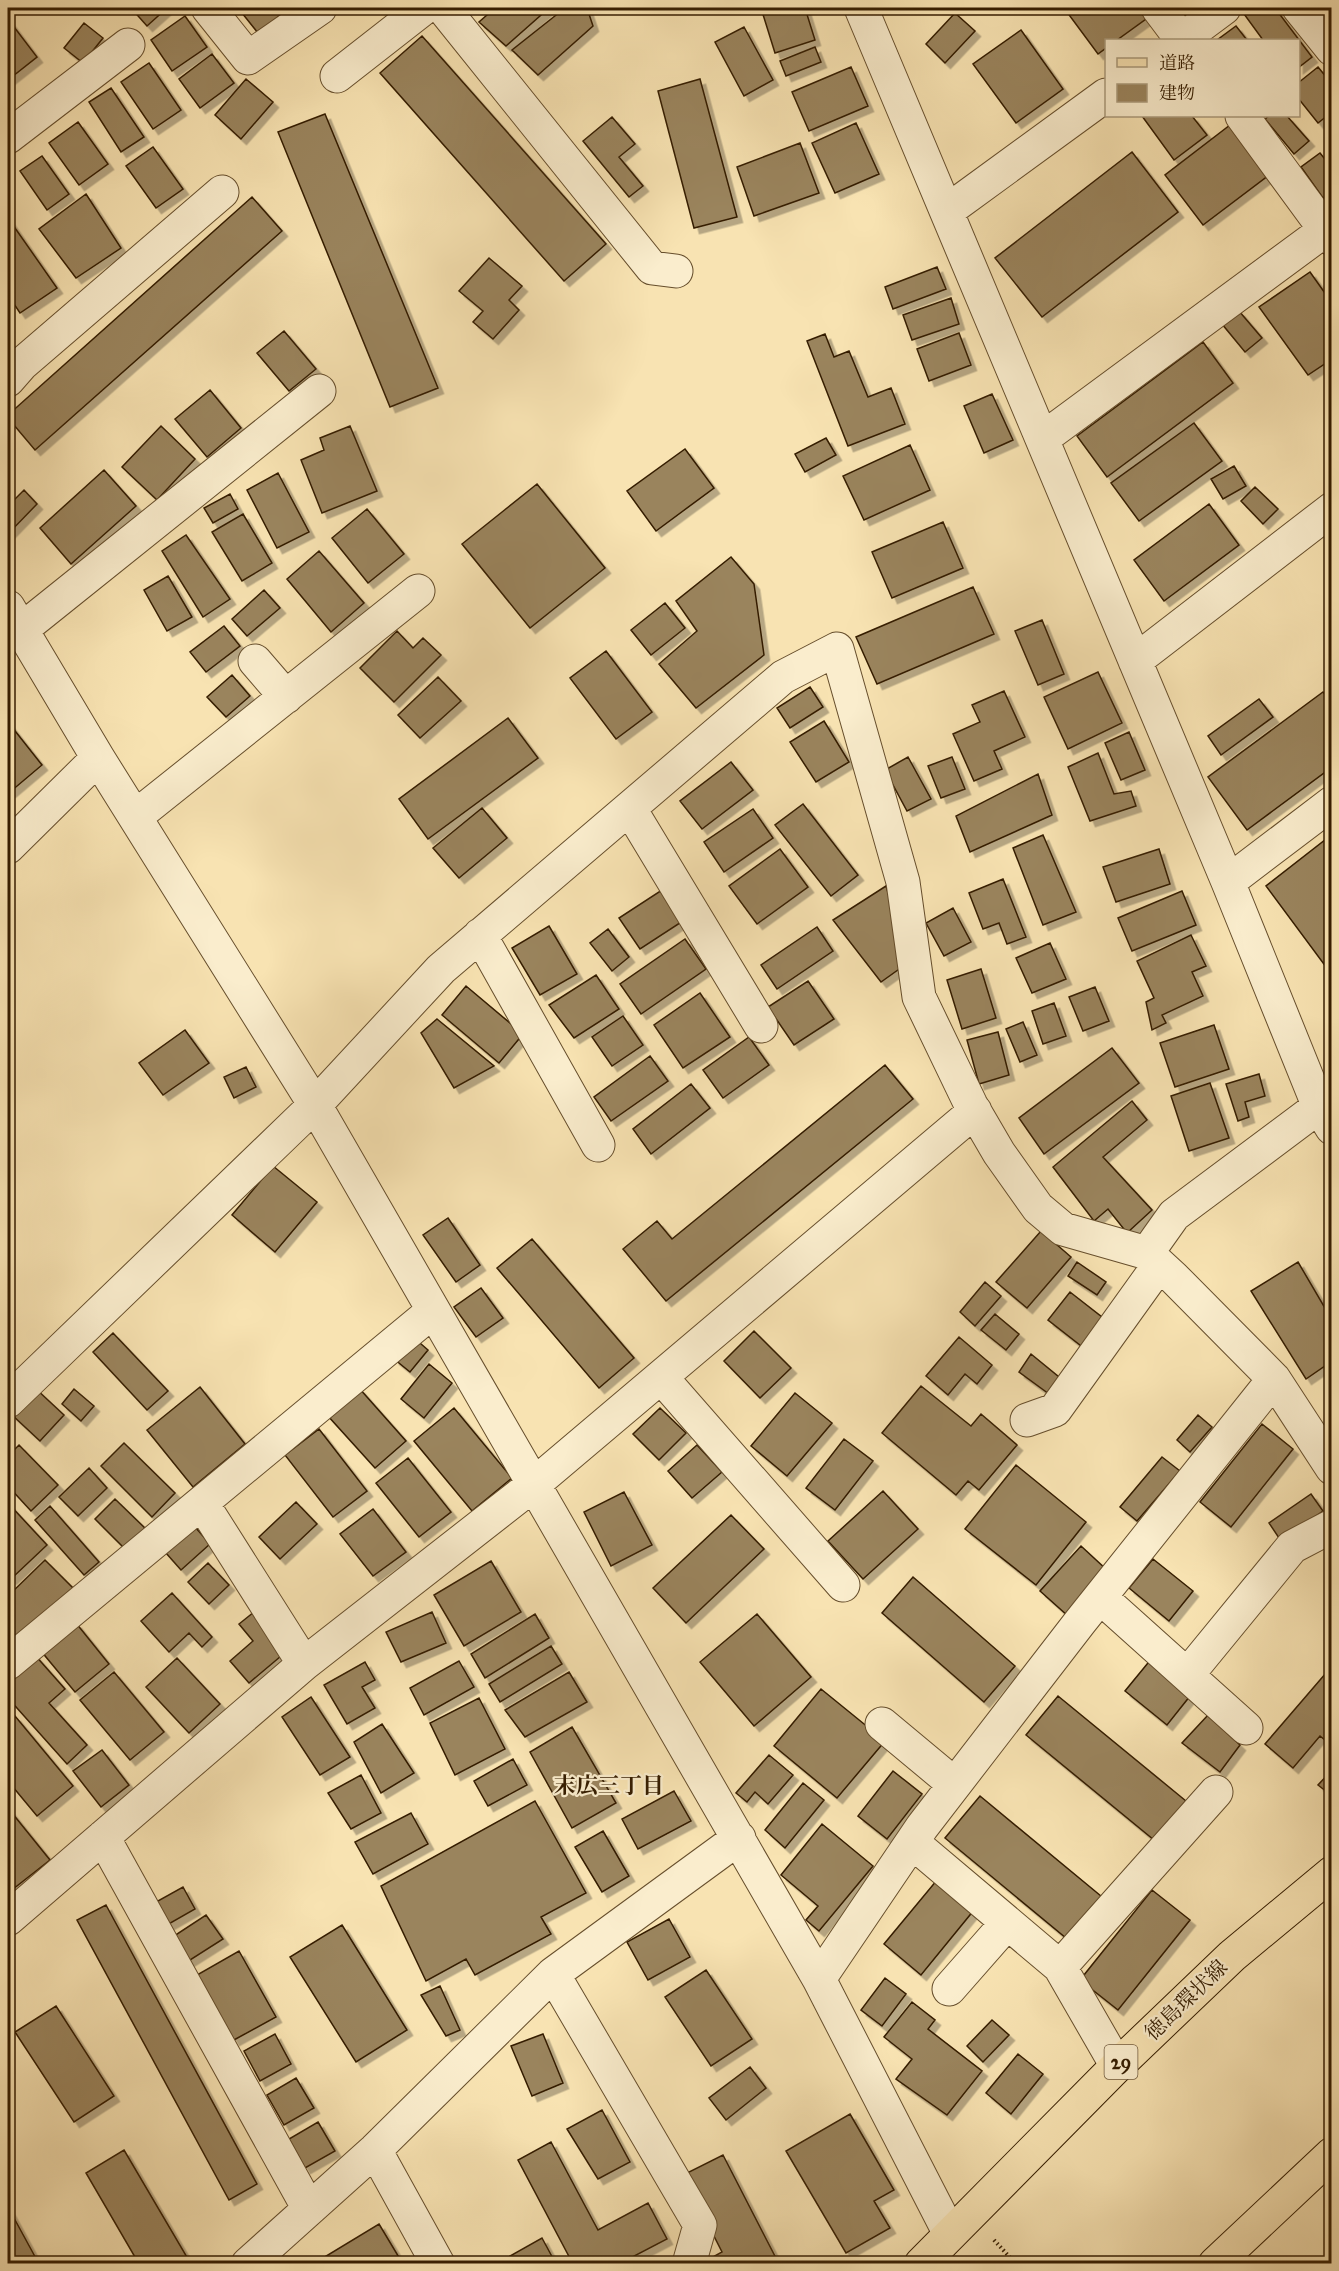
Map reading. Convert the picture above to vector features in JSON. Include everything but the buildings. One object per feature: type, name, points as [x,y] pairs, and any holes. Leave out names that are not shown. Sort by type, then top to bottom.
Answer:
[{"type":"main road","name":"徳島環状線","points":[[921,2264],[1117,2066],[1232,1956],[1332,1874]]},
{"type":"main road","points":[[1215,2264],[1332,2154]]},
{"type":"street","points":[[208,8],[248,58],[320,8]]},
{"type":"street","points":[[337,76],[424,8]]},
{"type":"street","points":[[443,8],[652,268],[676,271]]},
{"type":"street","points":[[862,8],[1228,882],[1327,1111],[1174,1215],[1153,1259],[1055,1410],[1027,1420]]},
{"type":"street","points":[[1158,8],[1181,39]]},
{"type":"street","points":[[1183,39],[1224,8]]},
{"type":"street","points":[[1299,8],[1332,49]]},
{"type":"street","points":[[8,137],[128,45]]},
{"type":"street","points":[[947,211],[1105,95]]},
{"type":"street","points":[[1042,439],[1329,231],[1243,117]]},
{"type":"street","points":[[8,380],[22,364],[222,192]]},
{"type":"street","points":[[319,391],[14,618],[98,758],[315,1105],[819,1979],[950,2234]]},
{"type":"street","points":[[1135,661],[1332,509]]},
{"type":"street","points":[[135,817],[418,591]]},
{"type":"street","points":[[8,1401],[315,1105],[441,969],[783,677],[837,649],[903,882],[919,997],[975,1111],[999,1153],[1038,1208],[1063,1228],[1153,1259],[1274,1379],[1332,1468]]},
{"type":"street","points":[[255,661],[286,697]]},
{"type":"street","points":[[8,847],[98,758]]},
{"type":"street","points":[[1228,882],[1332,803]]},
{"type":"street","points":[[630,809],[761,1026]]},
{"type":"street","points":[[480,935],[598,1144]]},
{"type":"street","points":[[8,1919],[304,1664],[533,1485],[975,1111]]},
{"type":"street","points":[[8,1663],[433,1311]]},
{"type":"street","points":[[661,1377],[843,1585]]},
{"type":"street","points":[[819,1979],[954,1784],[1274,1379]]},
{"type":"street","points":[[202,1503],[304,1664]]},
{"type":"street","points":[[1188,1674],[1292,1547],[1332,1526]]},
{"type":"street","points":[[1100,1597],[1246,1728]]},
{"type":"street","points":[[882,1724],[954,1784]]},
{"type":"street","points":[[1060,1967],[1216,1792]]},
{"type":"street","points":[[103,1837],[309,2209]]},
{"type":"street","points":[[248,2264],[375,2150],[553,1974],[739,1838]]},
{"type":"street","points":[[912,1842],[1060,1967],[1117,2066]]},
{"type":"street","points":[[950,1989],[1007,1923]]},
{"type":"street","points":[[553,1974],[700,2225],[688,2264]]},
{"type":"street","points":[[375,2150],[438,2264]]},
{"type":"district","name":"末広三丁目","points":[[609,1785]]}]
